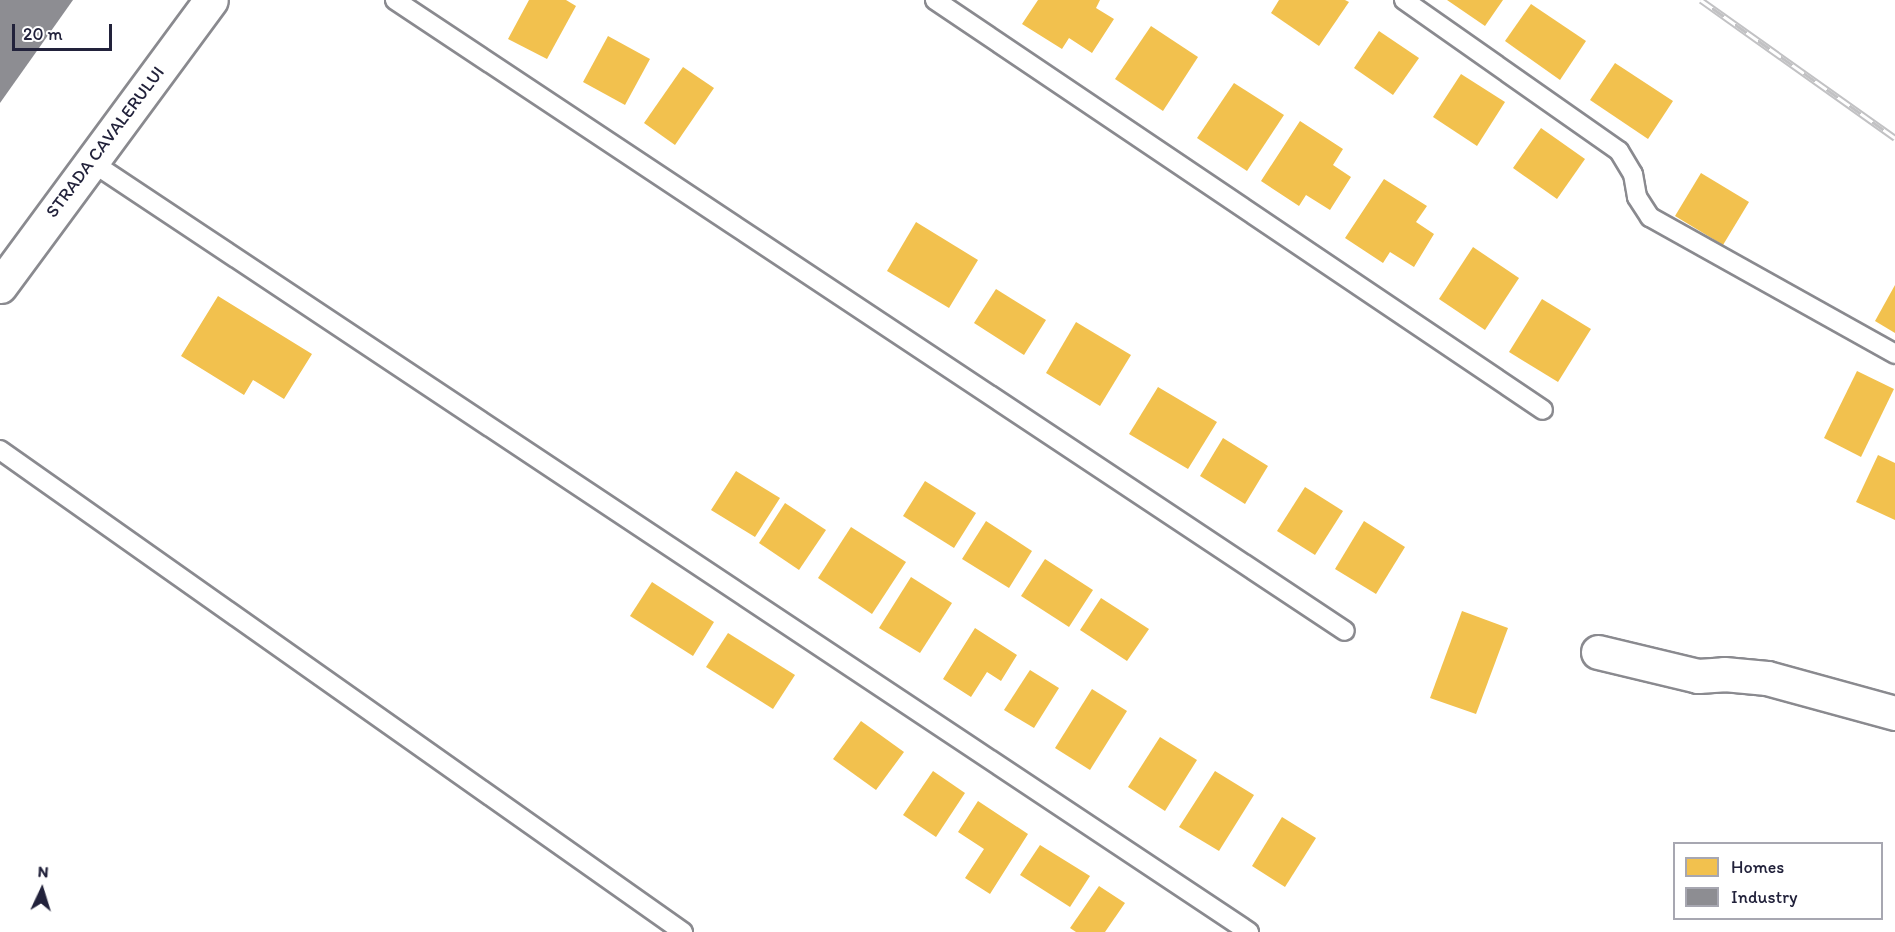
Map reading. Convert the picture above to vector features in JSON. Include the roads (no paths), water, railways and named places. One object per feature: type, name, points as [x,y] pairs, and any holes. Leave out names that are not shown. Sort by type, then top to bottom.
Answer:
[{"type":"main road","name":"STRADA CAVALERULUI","points":[[0,286],[211,0]]},
{"type":"main road","points":[[1598,652],[1698,676],[1724,674],[1767,678],[1895,713]]},
{"type":"lane","points":[[395,0],[1345,631]]},
{"type":"lane","points":[[935,0],[1543,410]]},
{"type":"lane","points":[[1404,0],[1619,151],[1634,174],[1637,197],[1650,217],[1895,354]]},
{"type":"lane","points":[[90,161],[1249,932]]},
{"type":"lane","points":[[0,450],[683,932]]},
{"type":"railway","points":[[1701,0],[1895,138]]}]
